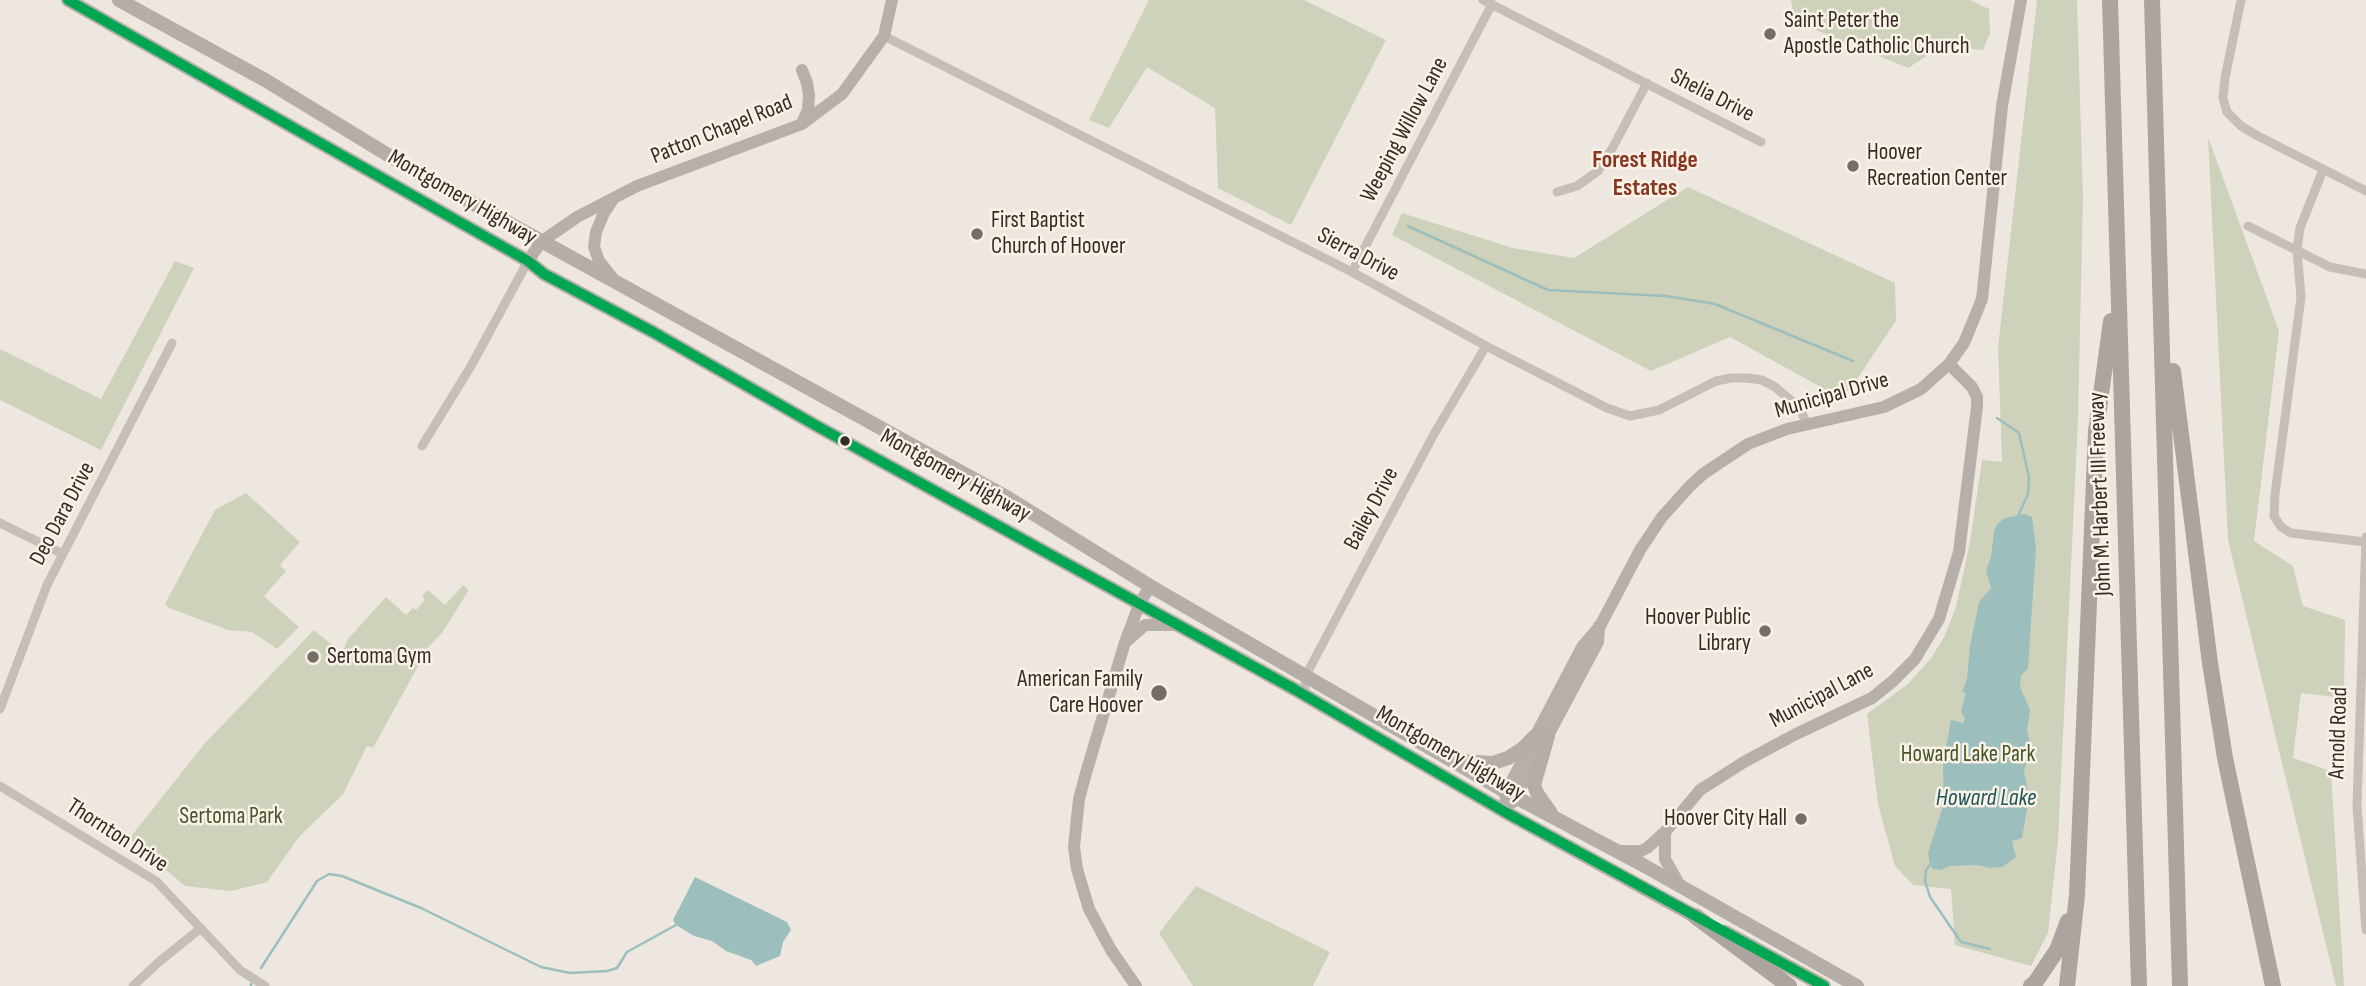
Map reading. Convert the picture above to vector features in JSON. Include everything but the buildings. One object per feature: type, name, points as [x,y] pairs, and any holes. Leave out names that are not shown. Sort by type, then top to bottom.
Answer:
[{"type":"highway","name":"John M. Harbert III Freeway","points":[[2110,0],[2139,986]]},
{"type":"highway","points":[[2152,0],[2180,986]]},
{"type":"highway","points":[[2161,276],[2214,690],[2225,758],[2273,986]]},
{"type":"highway","points":[[2067,986],[2077,895],[2096,431],[2117,277]]},
{"type":"highway","points":[[2031,986],[2057,950],[2077,895]]},
{"type":"highway","points":[[1695,916],[1789,986]]},
{"type":"main road","name":"Montgomery Highway","points":[[68,0],[528,261],[544,274],[664,338],[1304,695],[1505,812],[1824,986]]},
{"type":"main road","name":"Montgomery Highway","points":[[119,0],[265,80],[385,155],[986,486],[1150,586],[1511,795],[1857,986]]},
{"type":"main road","points":[[1449,759],[1493,763],[1542,736]]},
{"type":"main road","points":[[1542,736],[1534,785],[1544,805],[1556,820]]},
{"type":"street","name":"Patton Chapel Road","points":[[528,261],[541,242],[577,217],[637,186],[802,124],[842,94],[884,36],[892,0]]},
{"type":"street","name":"Municipal Drive","points":[[1505,812],[1582,647],[1600,625],[1640,550],[1662,517],[1703,474],[1748,444],[1787,429],[1884,407],[1921,389],[1950,364],[1964,343],[1982,299],[2002,106],[2021,0]]},
{"type":"street","points":[[2241,0],[2225,78],[2223,97],[2227,112],[2241,126],[2366,191]]},
{"type":"street","name":"Shelia Drive","points":[[1488,2],[1760,142]]},
{"type":"street","name":"Weeping Willow Lane","points":[[1352,272],[1488,2]]},
{"type":"street","name":"Sierra Drive","points":[[884,36],[1352,272],[1486,346],[1607,408],[1630,416],[1659,410],[1716,381],[1747,378],[1762,380],[1776,387],[1799,407],[1807,424]]},
{"type":"street","points":[[802,70],[809,96],[808,110],[802,124]]},
{"type":"street","name":"Shelia Drive","points":[[1557,192],[1577,186],[1598,171],[1647,83]]},
{"type":"street","points":[[2323,170],[2300,228],[2297,250],[2301,297],[2274,516],[2281,527],[2291,533],[2365,542]]},
{"type":"street","points":[[615,198],[596,232],[594,247],[599,261],[618,284]]},
{"type":"street","points":[[2248,226],[2330,267],[2366,274]]},
{"type":"street","points":[[422,446],[471,366],[528,261]]},
{"type":"street","name":"Deo Dara Drive","points":[[0,709],[47,585],[173,343]]},
{"type":"street","name":"Bailey Drive","points":[[1304,695],[1306,675],[1434,434],[1486,346]]},
{"type":"street","name":"Municipal Lane","points":[[1616,851],[1641,851],[1665,832],[1700,790],[1786,739],[1872,698],[1915,659],[1939,618],[1959,552],[1977,407],[1977,397],[1972,387],[1950,364]]},
{"type":"street","points":[[0,523],[63,554]]},
{"type":"street","name":"Arnold Road","points":[[2366,536],[2357,806],[2366,930]]},
{"type":"street","points":[[1136,986],[1111,950],[1089,909],[1077,869],[1074,846],[1079,799],[1125,642],[1139,605],[1150,586]]},
{"type":"street","points":[[1125,642],[1145,625],[1175,625]]},
{"type":"street","name":"Thornton Drive","points":[[0,786],[156,881],[240,970],[265,986]]},
{"type":"street","points":[[1665,832],[1665,859],[1680,886]]},
{"type":"street","points":[[133,986],[201,928]]},
{"type":"green space","points":[[1149,0],[1304,0],[1386,40],[1291,225],[1218,188],[1215,108],[1147,67],[1109,128],[1089,120]]},
{"type":"green space","points":[[1791,0],[1970,0],[1989,9],[1990,33],[1983,50],[1942,46],[1908,68],[1794,21]]},
{"type":"green space","name":"Howard Lake Park","points":[[2037,0],[2077,0],[2083,198],[2078,419],[2058,840],[2048,933],[2031,966],[1955,945],[1951,889],[1913,885],[1895,866],[1878,804],[1867,714],[1908,684],[1931,658],[1944,637],[1956,607],[1970,542],[1982,460],[2002,462],[1998,347]]},
{"type":"green space","points":[[2208,137],[2279,331],[2254,541],[2293,566],[2303,606],[2345,620],[2344,698],[2301,693],[2293,758],[2331,771],[2344,986],[2336,986],[2228,540]]},
{"type":"green space","points":[[1688,187],[1895,283],[1896,321],[1849,391],[1830,392],[1730,337],[1651,371],[1392,235],[1402,213],[1513,248],[1574,258]]},
{"type":"green space","points":[[175,261],[194,268],[101,450],[0,400],[0,349],[101,399]]},
{"type":"green space","points":[[246,493],[300,542],[280,565],[286,571],[264,596],[299,627],[277,649],[252,632],[228,630],[169,608],[165,604],[215,510]]},
{"type":"green space","name":"Sertoma Park","points":[[463,585],[469,590],[442,633],[429,646],[373,748],[367,746],[343,794],[299,837],[267,882],[231,891],[185,886],[129,839],[205,743],[314,630],[342,653],[348,639],[386,597],[406,615],[413,608],[416,610],[425,600],[422,596],[428,590],[445,605]]},
{"type":"green space","points":[[1196,886],[1330,952],[1313,986],[1193,986],[1159,933]]},
{"type":"water","name":"Howard Lake","points":[[2025,514],[2032,517],[2036,549],[2028,668],[2021,676],[2020,687],[2030,710],[2027,731],[2031,745],[2024,771],[2029,798],[2022,838],[2012,841],[2016,857],[2002,867],[1977,865],[1933,869],[1928,853],[1944,803],[1943,765],[1951,720],[1963,723],[1965,719],[1961,712],[1966,693],[1962,692],[1967,679],[1970,646],[1979,602],[1991,588],[1986,571],[1994,532],[1997,524],[2005,518]]},
{"type":"water","points":[[695,877],[787,922],[791,930],[783,942],[780,956],[756,966],[751,960],[726,951],[712,941],[694,936],[676,925],[673,920]]},
{"type":"waterway","points":[[1408,226],[1548,290],[1666,296],[1715,304],[1853,361]]},
{"type":"waterway","points":[[1997,418],[2019,433],[2029,477],[2028,494],[2018,516]]},
{"type":"waterway","points":[[1930,865],[1926,870],[1925,881],[1930,897],[1961,942],[1990,949]]},
{"type":"waterway","points":[[261,968],[317,881],[329,874],[342,876],[421,908],[541,967],[570,973],[617,968],[627,952],[676,925]]},
{"type":"transit line","points":[[68,0],[528,261],[544,274],[1294,689],[1505,812],[1824,986]]},
{"type":"place","name":"Saint Peter the Apostle Catholic Church","points":[[1770,34]]},
{"type":"place","name":"Hoover Recreation Center","points":[[1853,166]]},
{"type":"place","name":"First Baptist Church of Hoover","points":[[977,234]]},
{"type":"place","name":"Hoover Public Library","points":[[1765,631]]},
{"type":"place","name":"Sertoma Gym","points":[[313,657]]},
{"type":"place","name":"American Family Care Hoover","points":[[1159,693]]},
{"type":"place","name":"Hoover City Hall","points":[[1801,819]]},
{"type":"district","name":"Forest Ridge Estates","points":[[1645,175]]}]
